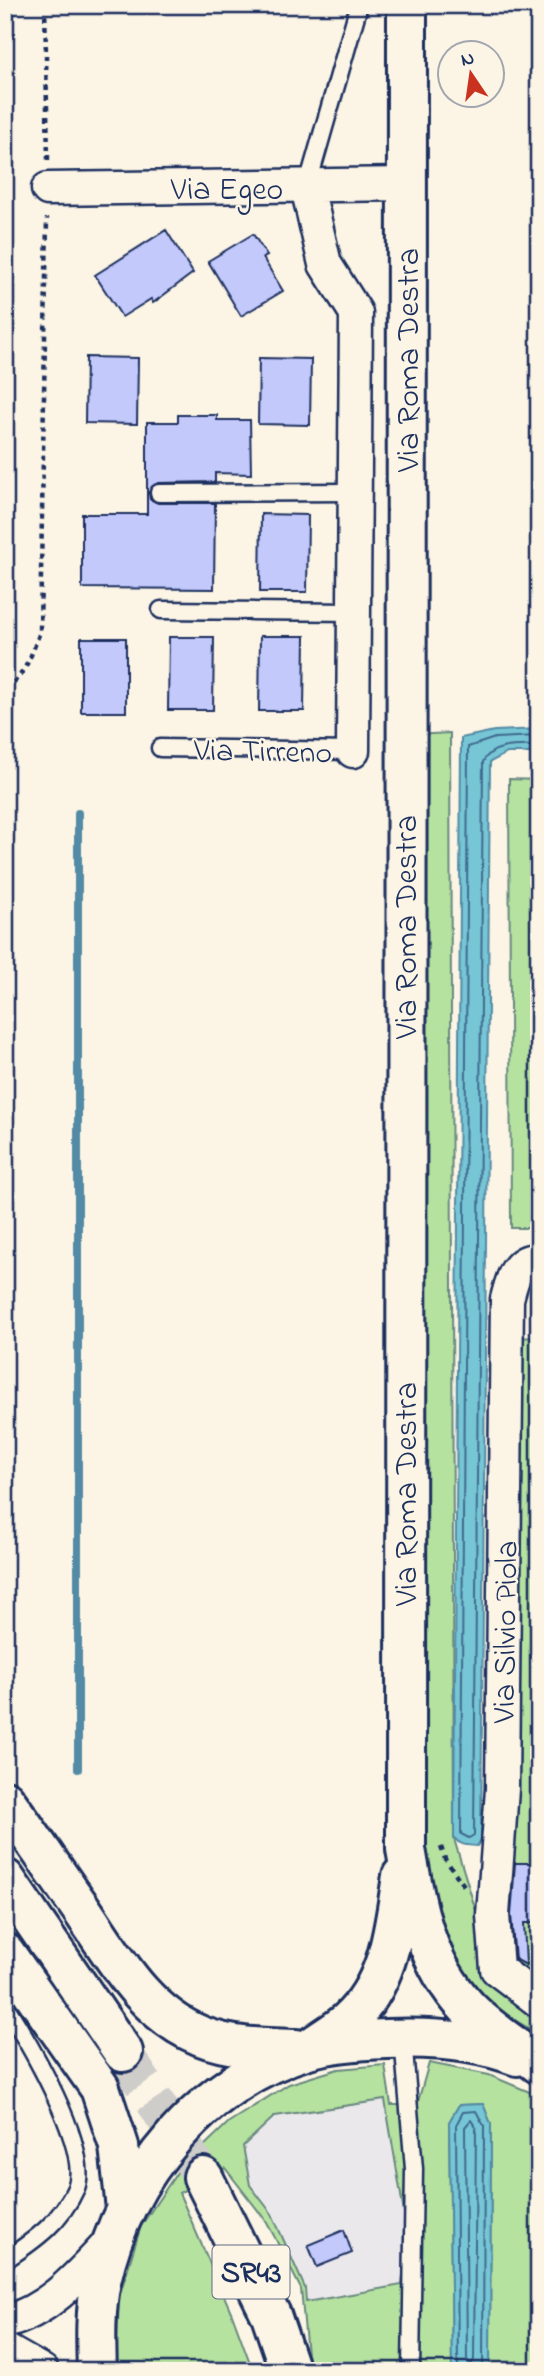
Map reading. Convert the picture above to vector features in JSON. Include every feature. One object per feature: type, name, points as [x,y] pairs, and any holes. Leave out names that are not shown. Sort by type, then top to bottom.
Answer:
[{"type":"street","name":"Via Roma Destra","points":[[309,2049],[348,2021],[371,1994],[384,1969],[406,1850],[407,5]]},
{"type":"street","name":"Via Egeo","points":[[48,189],[407,184]]},
{"type":"street","name":"Via Tirreno","points":[[307,187],[325,264],[356,313],[353,751]]},
{"type":"street","name":"Via Silvio Piola","points":[[539,1260],[530,1260],[515,1270],[507,1299],[502,1789],[493,1915],[497,1969],[539,2001]]},
{"type":"street","points":[[5,1800],[122,1968],[149,2002],[169,2018],[200,2036],[229,2045],[309,2049],[403,2038],[457,2040],[500,2050],[539,2064]]},
{"type":"street","name":"Via Roma Destra","points":[[406,1850],[424,1939],[442,1974],[468,2008],[539,2064]]},
{"type":"street","points":[[5,1879],[123,2052]]},
{"type":"street","points":[[5,1954],[100,2088],[119,2146],[122,2222],[63,2290],[29,2316],[5,2322]]},
{"type":"street","points":[[97,2371],[95,2328],[102,2280],[122,2222],[153,2161],[187,2123],[222,2092],[261,2068],[309,2049]]},
{"type":"street","name":"SR43","points":[[203,2177],[271,2315],[290,2371]]},
{"type":"street","points":[[5,2350],[42,2371]]},
{"type":"street","points":[[5,2366],[19,2371]]},
{"type":"lane","points":[[307,187],[359,5]]},
{"type":"lane","points":[[159,493],[355,492]]},
{"type":"lane","points":[[161,610],[355,612]]},
{"type":"lane","name":"Via Tirreno","points":[[160,748],[353,751]]},
{"type":"lane","points":[[5,2005],[54,2095],[74,2142],[77,2168],[77,2185],[61,2214],[39,2238],[5,2260]]},
{"type":"lane","points":[[403,2038],[414,2169],[411,2371]]},
{"type":"path","points":[[5,688],[14,684],[29,661],[40,632],[48,189],[48,45],[45,5]]},
{"type":"shaded area","points":[[385,2100],[407,2231],[402,2285],[306,2302],[305,2288],[272,2215],[250,2185],[243,2146],[275,2116]]},
{"type":"green space","points":[[450,733],[454,1839],[479,1921],[478,1949],[495,1977],[539,2009],[539,2034],[490,2006],[447,1959],[423,1869],[413,735]]},
{"type":"green space","points":[[509,779],[539,780],[539,1228],[511,1228]]},
{"type":"green space","points":[[539,1337],[539,1984],[505,1966],[514,1338]]},
{"type":"green space","points":[[429,2063],[489,2075],[539,2096],[539,2371],[490,2371],[491,2124],[483,2104],[459,2105],[449,2122],[452,2371],[312,2371],[307,2354],[301,2289],[267,2222],[225,2168],[179,2193],[232,2314],[253,2371],[116,2371],[119,2297],[141,2226],[178,2171],[229,2122],[289,2084],[338,2069],[385,2065],[391,2105],[417,2105]],"holes":[[[385,2100],[407,2231],[402,2285],[306,2302],[305,2288],[272,2214],[250,2185],[243,2146],[275,2116]]]},
{"type":"water","points":[[539,729],[539,753],[507,753],[490,762],[481,1840],[477,1846],[462,1844],[454,1838],[461,738],[494,731]]},
{"type":"water","points":[[483,2104],[491,2124],[490,2371],[452,2371],[449,2122],[459,2105]]},
{"type":"building","points":[[166,230],[193,273],[153,303],[151,299],[122,317],[95,275]]},
{"type":"building","points":[[253,234],[267,256],[263,258],[283,291],[241,316],[208,261]]},
{"type":"building","points":[[86,357],[138,358],[137,424],[85,423]]},
{"type":"building","points":[[259,358],[311,359],[310,425],[258,424]]},
{"type":"building","points":[[178,415],[217,415],[217,420],[250,420],[251,474],[215,473],[215,482],[158,483],[149,492],[150,499],[158,503],[215,503],[214,589],[82,588],[82,514],[147,514],[147,422],[178,422]]},
{"type":"building","points":[[261,514],[308,515],[307,592],[260,592]]},
{"type":"building","points":[[260,636],[305,636],[304,711],[259,711]]},
{"type":"building","points":[[169,637],[214,637],[213,710],[168,710]]},
{"type":"building","points":[[81,638],[126,638],[126,712],[81,712]]},
{"type":"building","points":[[515,1863],[539,1863],[539,1923],[524,1923],[526,1965],[515,1959],[511,1915]]},
{"type":"building","points":[[344,2230],[352,2253],[317,2267],[308,2245]]},
{"type":"waterway","points":[[78,813],[78,1769]]},
{"type":"tunnel","points":[[123,2052],[203,2177]]}]
